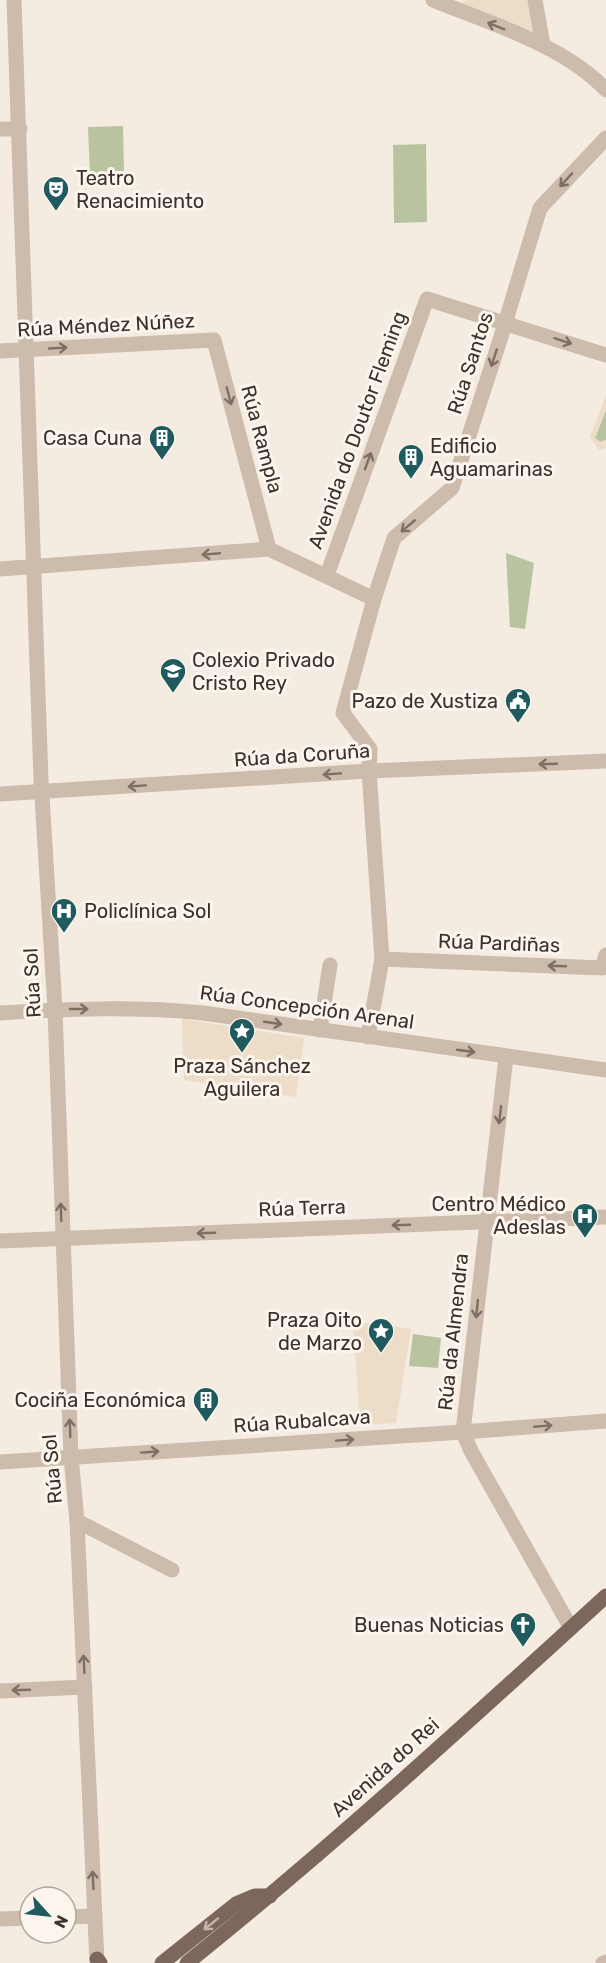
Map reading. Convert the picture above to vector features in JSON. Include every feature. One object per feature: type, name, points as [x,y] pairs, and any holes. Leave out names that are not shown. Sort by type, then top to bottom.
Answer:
[{"type":"main road","name":"Avenida do Rei","points":[[187,1963],[270,1896],[363,1815],[606,1596]]},
{"type":"main road","points":[[162,1963],[236,1904],[255,1896],[270,1896]]},
{"type":"street","name":"Rúa Sol","points":[[14,0],[41,792],[55,1010],[71,1457],[77,1521],[98,1962]]},
{"type":"street","points":[[433,0],[543,45],[595,79],[606,90]]},
{"type":"street","points":[[535,0],[543,45]]},
{"type":"street","points":[[0,129],[20,129]]},
{"type":"street","name":"Rúa Santos","points":[[374,598],[394,538],[452,488],[506,324],[540,208],[606,138]]},
{"type":"street","name":"Avenida do Doutor Fleming","points":[[374,598],[327,575],[427,298],[506,324]]},
{"type":"street","points":[[506,324],[606,355]]},
{"type":"street","name":"Rúa Méndez Núñez","points":[[0,351],[214,340]]},
{"type":"street","name":"Rúa Rampla","points":[[214,340],[269,549]]},
{"type":"street","points":[[0,569],[269,549],[327,575]]},
{"type":"street","points":[[368,1037],[382,959],[369,771],[370,749],[343,713],[374,598]]},
{"type":"street","name":"Rúa da Coruña","points":[[0,794],[369,771],[606,761]]},
{"type":"street","name":"Rúa Pardiñas","points":[[382,959],[605,963]]},
{"type":"street","points":[[320,1030],[330,965]]},
{"type":"street","name":"Rúa Concepción Arenal","points":[[0,1013],[157,1009],[203,1013],[606,1071]]},
{"type":"street","name":"Rúa da Almendra","points":[[463,1432],[506,1057]]},
{"type":"street","name":"Rúa Terra","points":[[0,1241],[606,1217]]},
{"type":"street","name":"Rúa Rubalcava","points":[[0,1462],[606,1421]]},
{"type":"street","points":[[463,1432],[571,1628]]},
{"type":"street","points":[[77,1521],[172,1570]]},
{"type":"street","points":[[0,1691],[85,1688]]},
{"type":"street","points":[[78,1917],[95,1916]]},
{"type":"street","points":[[0,1919],[18,1918]]},
{"type":"green space","points":[[123,126],[124,174],[90,175],[88,127]]},
{"type":"green space","points":[[426,144],[427,222],[394,223],[393,145]]},
{"type":"green space","points":[[606,410],[606,440],[600,442],[595,438]]},
{"type":"green space","points":[[506,553],[534,563],[525,629],[510,627]]},
{"type":"green space","points":[[413,1334],[441,1338],[438,1368],[409,1366]]},
{"type":"shaded area","points":[[468,0],[528,0],[536,36],[454,5]]},
{"type":"shaded area","points":[[606,395],[606,410],[595,438],[600,442],[606,440],[606,448],[599,450],[590,437]]},
{"type":"shaded area","name":"Praza Sánchez Aguilera","points":[[182,1019],[304,1038],[296,1097],[184,1080]]},
{"type":"shaded area","name":"Praza Oito de Marzo","points":[[353,1321],[411,1329],[396,1423],[360,1425]]},
{"type":"place","name":"Teatro Renacimiento","points":[[56,212]]},
{"type":"place","name":"Casa Cuna","points":[[162,461]]},
{"type":"place","name":"Edificio Aguamarinas","points":[[411,480]]},
{"type":"place","name":"Colexio Privado Cristo Rey","points":[[173,694]]},
{"type":"place","name":"Pazo de Xustiza","points":[[518,724]]},
{"type":"place","name":"Policlínica Sol","points":[[64,934]]},
{"type":"place","name":"Praza Sánchez Aguilera","points":[[242,1054]]},
{"type":"place","name":"Centro Médico Adeslas","points":[[585,1239]]},
{"type":"place","name":"Praza Oito de Marzo","points":[[381,1354]]},
{"type":"place","name":"Cociña Económica","points":[[206,1423]]},
{"type":"place","name":"Buenas Noticias","points":[[523,1648]]}]
